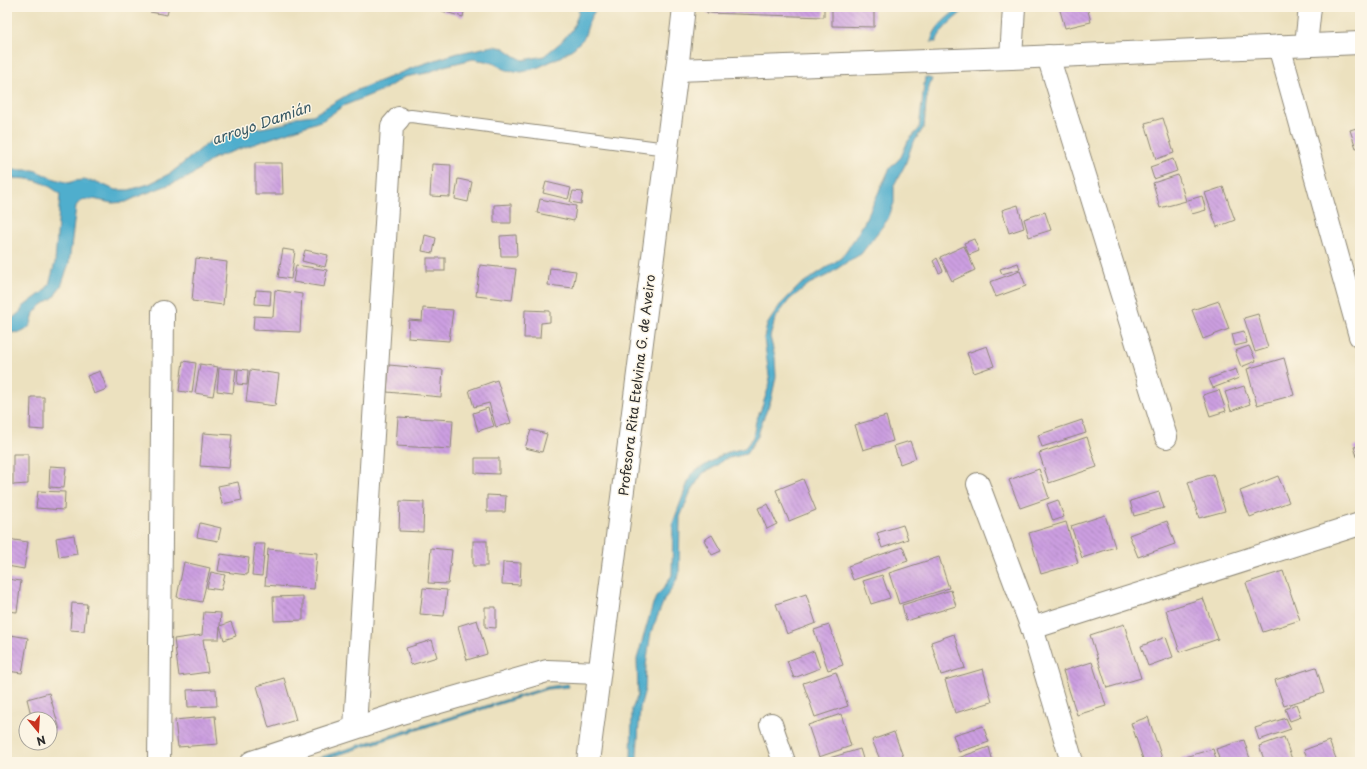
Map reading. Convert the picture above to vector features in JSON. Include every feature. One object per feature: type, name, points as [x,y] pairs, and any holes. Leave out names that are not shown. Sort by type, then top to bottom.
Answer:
[{"type":"street","name":"Profesora Rita Etelvina G. de Aveiro","points":[[588,762],[684,7]]},
{"type":"street","points":[[1011,58],[1014,7]]},
{"type":"street","points":[[1306,45],[1310,7]]},
{"type":"street","points":[[677,70],[1011,58],[1360,43]]},
{"type":"street","points":[[1279,46],[1360,336]]},
{"type":"street","points":[[1048,56],[1166,437]]},
{"type":"street","points":[[355,727],[392,126],[399,118]]},
{"type":"street","points":[[159,762],[163,312]]},
{"type":"street","points":[[978,484],[1032,628],[1072,762]]},
{"type":"street","points":[[1032,628],[1360,524]]},
{"type":"street","points":[[252,762],[355,727],[547,672],[599,672]]},
{"type":"street","points":[[771,724],[784,762]]},
{"type":"lane","points":[[399,118],[411,116],[667,149]]},
{"type":"water","points":[[579,7],[597,7],[590,19],[584,38],[575,47],[560,57],[539,67],[522,72],[506,70],[491,62],[473,59],[444,66],[427,73],[404,77],[385,89],[343,106],[323,120],[214,158],[189,177],[126,202],[112,203],[93,199],[81,200],[76,206],[69,263],[62,284],[54,297],[42,305],[34,313],[31,324],[27,329],[22,332],[7,333],[7,323],[20,312],[24,306],[43,292],[49,285],[55,263],[60,194],[48,185],[35,180],[7,179],[7,170],[34,170],[52,178],[69,183],[84,180],[97,182],[115,190],[129,190],[149,184],[171,173],[212,140],[249,129],[287,123],[296,117],[313,115],[352,92],[420,65],[454,54],[493,46],[504,48],[523,60],[544,56],[560,43],[572,30],[578,15]]},
{"type":"water","points":[[961,7],[968,7],[942,31],[936,42],[931,42],[935,31],[939,26]]},
{"type":"water","points":[[925,77],[932,79],[926,103],[924,127],[912,145],[905,165],[894,185],[894,203],[888,219],[861,254],[828,275],[809,284],[789,300],[775,319],[770,337],[775,357],[776,377],[771,400],[761,424],[758,436],[746,454],[725,459],[703,473],[690,493],[680,517],[679,575],[665,598],[651,632],[646,665],[645,689],[640,707],[637,762],[631,762],[632,709],[638,695],[637,659],[653,604],[657,595],[672,575],[673,523],[691,474],[725,453],[745,448],[753,437],[756,421],[770,383],[764,338],[767,325],[780,305],[800,285],[841,258],[855,238],[864,223],[890,168],[901,157],[908,141],[919,129]]},
{"type":"water","points":[[568,684],[569,687],[547,689],[315,762],[305,762],[547,687]]},
{"type":"building","points":[[151,7],[169,7],[167,15],[150,12]]},
{"type":"building","points":[[443,7],[465,7],[463,17],[442,11]]},
{"type":"building","points":[[707,7],[824,7],[824,17],[707,13]]},
{"type":"building","points":[[832,7],[874,7],[874,27],[832,26]]},
{"type":"building","points":[[1059,7],[1087,7],[1091,22],[1065,28]]},
{"type":"building","points":[[1163,118],[1174,153],[1156,159],[1145,123]]},
{"type":"building","points":[[1360,127],[1360,147],[1356,148],[1350,130]]},
{"type":"building","points":[[1173,159],[1177,171],[1154,179],[1150,167]]},
{"type":"building","points":[[255,163],[282,163],[283,194],[255,194]]},
{"type":"building","points":[[432,164],[451,165],[450,197],[430,196]]},
{"type":"building","points":[[1178,175],[1186,201],[1160,208],[1153,183]]},
{"type":"building","points":[[458,179],[472,182],[468,202],[455,199]]},
{"type":"building","points":[[546,182],[571,188],[568,199],[543,193]]},
{"type":"building","points":[[1223,187],[1235,220],[1217,227],[1205,193]]},
{"type":"building","points":[[573,191],[583,192],[581,204],[570,202]]},
{"type":"building","points":[[1202,196],[1206,210],[1192,214],[1188,200]]},
{"type":"building","points":[[540,199],[576,206],[574,221],[537,213]]},
{"type":"building","points":[[511,204],[511,223],[494,223],[494,205]]},
{"type":"building","points":[[1018,205],[1024,228],[1009,233],[1002,210]]},
{"type":"building","points":[[1045,212],[1051,230],[1029,237],[1024,219]]},
{"type":"building","points":[[425,235],[436,238],[433,253],[422,251]]},
{"type":"building","points":[[516,235],[517,256],[501,256],[500,236]]},
{"type":"building","points":[[974,239],[979,251],[969,255],[964,243]]},
{"type":"building","points":[[964,246],[975,270],[952,281],[940,257]]},
{"type":"building","points":[[283,249],[295,251],[291,279],[278,277]]},
{"type":"building","points":[[305,250],[328,255],[325,267],[302,261]]},
{"type":"building","points":[[196,258],[227,262],[223,305],[192,301]]},
{"type":"building","points":[[427,258],[445,258],[445,271],[427,271]]},
{"type":"building","points":[[937,258],[943,271],[939,273],[933,261]]},
{"type":"building","points":[[1018,263],[1020,269],[1002,274],[1000,269]]},
{"type":"building","points":[[296,265],[327,270],[324,287],[293,282]]},
{"type":"building","points":[[480,265],[516,269],[512,300],[476,296]]},
{"type":"building","points":[[550,268],[576,271],[573,288],[548,285]]},
{"type":"building","points":[[1020,271],[1026,286],[996,297],[990,282]]},
{"type":"building","points":[[256,290],[271,291],[270,305],[255,304]]},
{"type":"building","points":[[275,290],[302,294],[300,332],[253,330],[254,316],[273,317]]},
{"type":"building","points":[[1219,301],[1229,329],[1203,339],[1192,310]]},
{"type":"building","points":[[423,308],[453,310],[449,341],[408,338],[409,320],[422,321]]},
{"type":"building","points":[[525,310],[550,311],[550,322],[541,323],[540,338],[524,338]]},
{"type":"building","points":[[1258,314],[1268,348],[1255,352],[1244,318]]},
{"type":"building","points":[[1244,331],[1247,343],[1235,346],[1232,334]]},
{"type":"building","points":[[987,346],[994,366],[974,373],[967,353]]},
{"type":"building","points":[[1249,346],[1256,361],[1241,367],[1235,351]]},
{"type":"building","points":[[1284,358],[1294,395],[1257,405],[1247,369]]},
{"type":"building","points":[[183,361],[196,363],[192,393],[179,391]]},
{"type":"building","points":[[200,364],[218,367],[213,396],[195,393]]},
{"type":"building","points":[[389,365],[443,370],[441,397],[387,392]]},
{"type":"building","points":[[219,368],[236,369],[233,393],[217,391]]},
{"type":"building","points":[[238,369],[248,370],[247,385],[237,384]]},
{"type":"building","points":[[1236,369],[1239,378],[1213,388],[1209,379]]},
{"type":"building","points":[[250,370],[279,374],[275,406],[246,402]]},
{"type":"building","points":[[100,371],[107,389],[94,394],[87,376]]},
{"type":"building","points":[[497,380],[511,423],[496,427],[489,403],[474,407],[469,390]]},
{"type":"building","points":[[1244,386],[1250,404],[1231,411],[1225,392]]},
{"type":"building","points":[[1219,390],[1226,411],[1210,416],[1203,395]]},
{"type":"building","points":[[31,397],[44,397],[44,430],[30,429]]},
{"type":"building","points":[[488,408],[494,426],[478,431],[473,413]]},
{"type":"building","points":[[886,416],[893,441],[863,450],[855,425]]},
{"type":"building","points":[[398,417],[453,420],[451,449],[396,446]]},
{"type":"building","points":[[1082,420],[1086,433],[1042,447],[1038,435]]},
{"type":"building","points":[[531,430],[547,434],[542,452],[525,448]]},
{"type":"building","points":[[203,433],[232,435],[229,468],[200,466]]},
{"type":"building","points":[[1087,437],[1097,467],[1049,483],[1039,453]]},
{"type":"building","points":[[910,441],[916,458],[900,464],[894,446]]},
{"type":"building","points":[[1360,446],[1360,466],[1354,447]]},
{"type":"building","points":[[13,454],[28,454],[28,484],[13,485]]},
{"type":"building","points":[[475,458],[499,458],[499,474],[475,473]]},
{"type":"building","points":[[50,466],[66,467],[64,488],[49,487]]},
{"type":"building","points":[[1039,469],[1049,498],[1020,508],[1009,480]]},
{"type":"building","points":[[1213,474],[1225,511],[1199,518],[1188,482]]},
{"type":"building","points":[[1278,476],[1289,502],[1250,517],[1240,491]]},
{"type":"building","points":[[803,479],[816,510],[789,521],[776,490]]},
{"type":"building","points":[[238,482],[242,500],[222,504],[218,486]]},
{"type":"building","points":[[38,491],[65,492],[64,510],[36,508]]},
{"type":"building","points":[[1159,492],[1164,508],[1134,516],[1130,501]]},
{"type":"building","points":[[487,495],[506,496],[505,512],[487,512]]},
{"type":"building","points":[[1058,500],[1064,517],[1053,521],[1047,504]]},
{"type":"building","points":[[400,501],[424,502],[423,532],[399,531]]},
{"type":"building","points":[[768,504],[777,524],[767,529],[758,508]]},
{"type":"building","points":[[1105,515],[1115,547],[1082,558],[1071,526]]},
{"type":"building","points":[[1167,521],[1175,544],[1138,557],[1129,535]]},
{"type":"building","points":[[1066,522],[1078,563],[1041,574],[1029,533]]},
{"type":"building","points":[[200,523],[221,528],[218,541],[197,537]]},
{"type":"building","points":[[903,525],[908,539],[882,548],[877,533]]},
{"type":"building","points":[[74,535],[77,554],[59,557],[56,538]]},
{"type":"building","points":[[712,535],[721,551],[712,555],[704,540]]},
{"type":"building","points":[[7,539],[28,542],[24,569],[7,566]]},
{"type":"building","points":[[473,541],[487,541],[487,566],[473,566]]},
{"type":"building","points":[[255,544],[265,544],[262,576],[252,575]]},
{"type":"building","points":[[903,547],[908,561],[853,580],[848,566]]},
{"type":"building","points":[[431,548],[452,550],[448,584],[428,583]]},
{"type":"building","points":[[268,549],[317,553],[314,589],[265,585]]},
{"type":"building","points":[[221,554],[249,558],[247,575],[218,571]]},
{"type":"building","points":[[939,557],[949,588],[899,604],[889,573]]},
{"type":"building","points":[[184,562],[210,568],[202,602],[177,597]]},
{"type":"building","points":[[503,562],[521,563],[520,585],[502,584]]},
{"type":"building","points":[[1283,571],[1300,620],[1263,632],[1246,583]]},
{"type":"building","points":[[211,572],[225,575],[221,590],[207,588]]},
{"type":"building","points":[[882,575],[890,598],[871,604],[863,581]]},
{"type":"building","points":[[7,579],[21,581],[17,612],[7,611]]},
{"type":"building","points":[[423,588],[447,590],[444,616],[420,614]]},
{"type":"building","points":[[951,590],[956,606],[906,621],[902,605]]},
{"type":"building","points":[[806,594],[816,623],[787,634],[776,604]]},
{"type":"building","points":[[303,596],[303,620],[274,621],[273,597]]},
{"type":"building","points":[[1203,598],[1218,639],[1180,652],[1166,610]]},
{"type":"building","points":[[72,603],[87,604],[84,631],[70,630]]},
{"type":"building","points":[[485,607],[496,607],[496,628],[485,627]]},
{"type":"building","points":[[204,612],[221,613],[219,639],[203,639],[208,672],[179,676],[174,639],[202,635]]},
{"type":"building","points":[[477,620],[487,654],[467,660],[458,626]]},
{"type":"building","points":[[231,622],[236,636],[224,640],[220,626]]},
{"type":"building","points":[[1124,624],[1141,678],[1107,688],[1090,635]]},
{"type":"building","points":[[829,625],[843,665],[828,670],[814,630]]},
{"type":"building","points":[[954,634],[965,668],[941,675],[931,642]]},
{"type":"building","points":[[11,635],[28,638],[22,673],[7,671]]},
{"type":"building","points":[[1166,637],[1173,657],[1148,666],[1141,646]]},
{"type":"building","points":[[432,640],[437,657],[411,665],[406,648]]},
{"type":"building","points":[[814,651],[820,668],[794,678],[787,661]]},
{"type":"building","points":[[1092,662],[1106,706],[1077,715],[1063,671]]},
{"type":"building","points":[[1316,667],[1324,693],[1284,706],[1275,680]]},
{"type":"building","points":[[983,669],[992,702],[955,713],[945,680]]},
{"type":"building","points":[[836,672],[848,706],[815,717],[803,683]]},
{"type":"building","points":[[284,678],[296,720],[269,728],[257,686]]},
{"type":"building","points":[[216,689],[217,706],[188,707],[187,690]]},
{"type":"building","points":[[49,693],[54,711],[30,711],[27,699]]},
{"type":"building","points":[[1296,704],[1301,717],[1290,721],[1285,709]]},
{"type":"building","points":[[841,714],[851,746],[819,757],[808,725]]},
{"type":"building","points":[[215,716],[218,744],[178,747],[175,720]]},
{"type":"building","points":[[1148,717],[1163,761],[1144,762],[1131,723]]},
{"type":"building","points":[[1286,718],[1291,729],[1259,740],[1255,728]]},
{"type":"building","points":[[983,726],[989,742],[959,752],[953,735]]},
{"type":"building","points":[[894,732],[905,762],[881,762],[872,740]]},
{"type":"building","points":[[1284,737],[1293,762],[1265,762],[1259,746]]},
{"type":"building","points":[[1244,740],[1251,762],[1220,762],[1216,749]]},
{"type":"building","points":[[1329,741],[1337,761],[1309,762],[1304,750]]},
{"type":"building","points":[[989,747],[993,762],[960,762],[958,758]]},
{"type":"building","points":[[860,749],[864,762],[827,762],[826,759]]},
{"type":"building","points":[[1213,749],[1217,762],[1182,762],[1181,758]]},
{"type":"water label","name":"arroyo Damián","points":[[261,123]]}]
